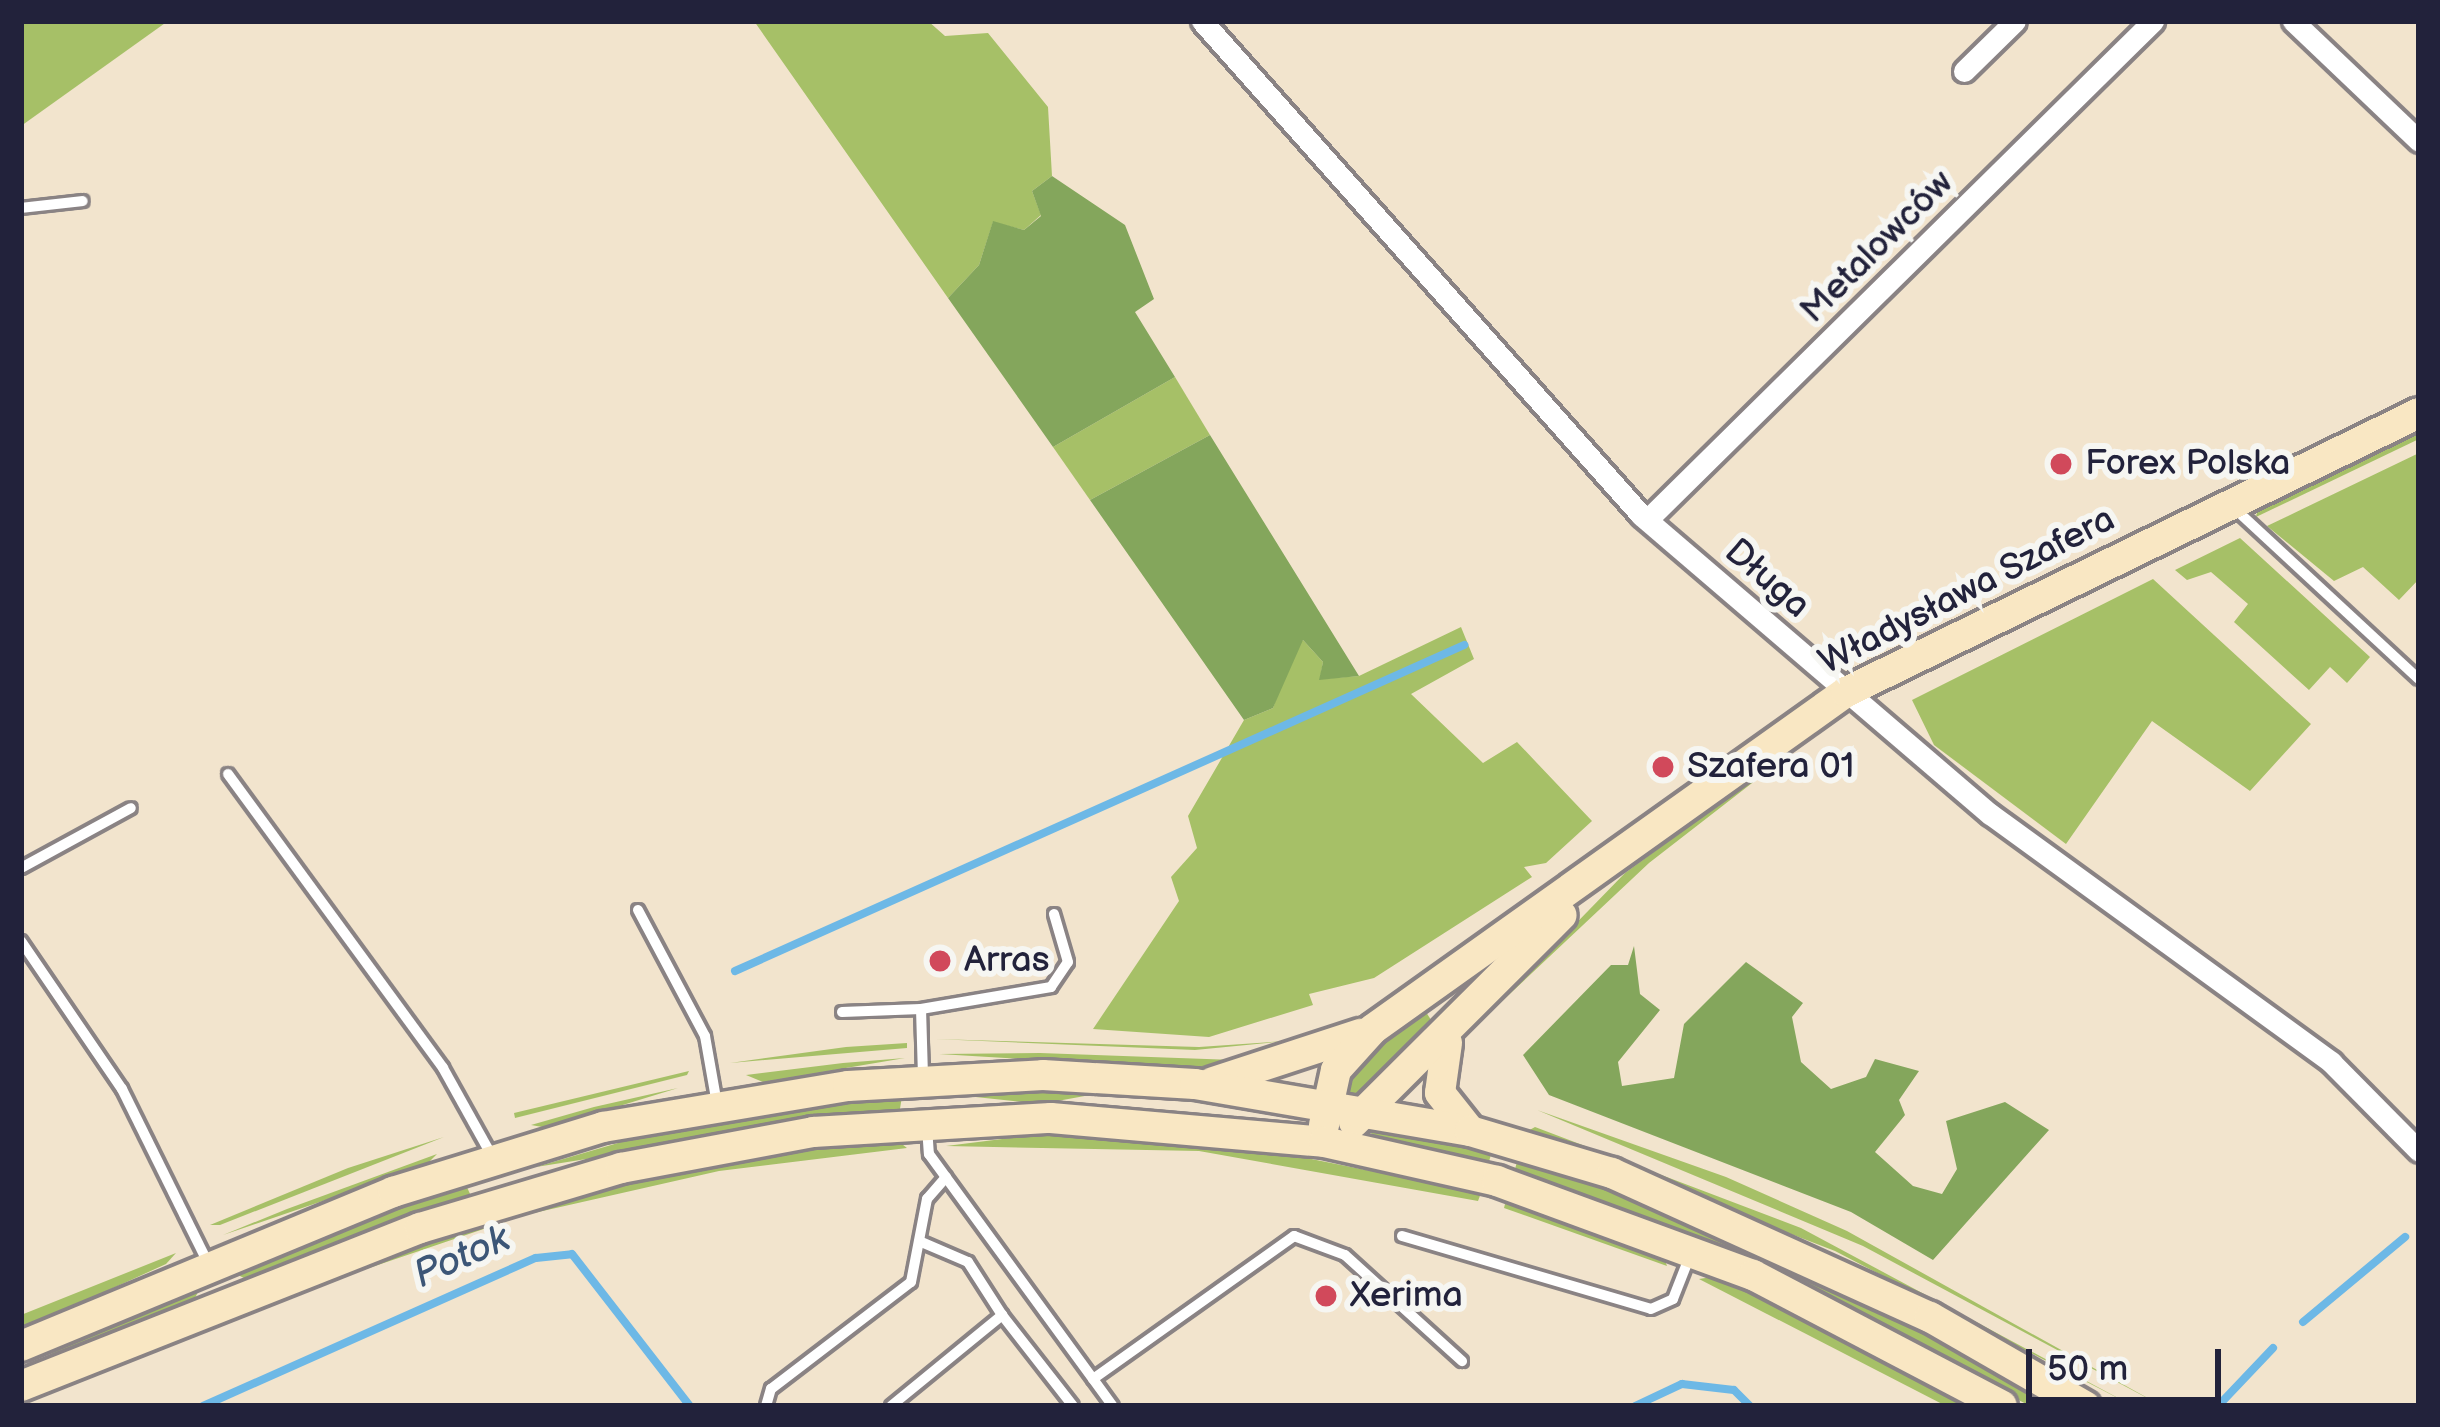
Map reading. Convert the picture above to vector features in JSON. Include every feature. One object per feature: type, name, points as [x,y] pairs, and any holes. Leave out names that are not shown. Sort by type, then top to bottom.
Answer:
[{"type":"street","name":"Długa","points":[[1202,21],[1647,520],[2042,854],[2331,1062],[2419,1151]]},
{"type":"street","points":[[1964,71],[2014,21]]},
{"type":"street","name":"Metalowców","points":[[1647,520],[2153,21]]},
{"type":"street","points":[[2293,21],[2419,141]]},
{"type":"street","name":"Władysława Szafera","points":[[1324,1142],[1325,1108],[1345,1054],[1372,1029],[1582,890],[1846,692],[2419,412]]},
{"type":"street","name":"Władysława Szafera","points":[[1324,1142],[1364,1115],[1461,1023],[1582,890]]},
{"type":"street","name":"Władysława Szafera","points":[[1461,1023],[1436,1070],[1469,1132]]},
{"type":"street","name":"Władysława Szafera","points":[[1195,1084],[1252,1076],[1372,1029]]},
{"type":"street","points":[[923,1079],[927,1122]]},
{"type":"street","points":[[21,1346],[208,1263],[493,1159],[717,1104],[923,1079],[1195,1084],[1469,1132],[1721,1215],[2084,1406]]},
{"type":"street","points":[[21,1386],[226,1301],[506,1200],[718,1148],[927,1122],[1172,1124],[1324,1142],[1496,1181],[1692,1250],[2002,1406]]},
{"type":"street","points":[[493,1159],[506,1200]]},
{"type":"street","points":[[208,1263],[226,1301]]},
{"type":"lane","points":[[21,208],[83,201]]},
{"type":"lane","points":[[2230,503],[2419,679]]},
{"type":"lane","points":[[228,774],[466,1101],[493,1159]]},
{"type":"lane","points":[[21,868],[131,808]]},
{"type":"lane","points":[[638,910],[705,1036],[717,1104]]},
{"type":"lane","points":[[842,1012],[921,1009],[1052,987],[1068,962],[1054,914]]},
{"type":"lane","points":[[21,941],[122,1089],[208,1263]]},
{"type":"lane","points":[[921,1009],[923,1079]]},
{"type":"lane","points":[[927,1122],[929,1154],[1113,1406]]},
{"type":"lane","points":[[766,1406],[771,1389],[898,1298],[919,1241],[927,1199],[946,1177]]},
{"type":"lane","points":[[1402,1236],[1651,1309],[1672,1298],[1692,1250]]},
{"type":"lane","points":[[1093,1379],[1294,1237],[1345,1255],[1462,1361]]},
{"type":"lane","points":[[919,1241],[968,1262],[1072,1406]]},
{"type":"lane","points":[[891,1406],[1002,1315]]},
{"type":"green space","points":[[21,21],[168,21],[21,126]]},
{"type":"green space","points":[[754,21],[928,21],[945,36],[988,33],[1048,107],[1052,176],[1032,191],[1041,215],[1024,230],[993,222],[979,265],[948,298]]},
{"type":"green space","points":[[1052,176],[1125,225],[1154,299],[1135,312],[1175,377],[1053,447],[948,298],[979,265],[993,221],[1024,230],[1041,216],[1032,191]]},
{"type":"green space","points":[[1175,377],[1210,435],[1090,500],[1053,447]]},
{"type":"green space","points":[[2419,430],[2419,439],[2256,517],[2258,507]]},
{"type":"green space","points":[[1210,435],[1359,676],[1319,680],[1323,662],[1303,640],[1273,708],[1244,720],[1090,500]]},
{"type":"green space","points":[[2419,453],[2419,579],[2399,600],[2363,567],[2334,581],[2267,526]]},
{"type":"green space","points":[[2240,538],[2370,657],[2347,683],[2330,667],[2309,690],[2234,622],[2248,604],[2211,572],[2187,580],[2175,570]]},
{"type":"green space","points":[[2153,579],[2311,724],[2250,791],[2152,721],[2066,844],[1934,745],[1912,700]]},
{"type":"green space","points":[[1461,627],[1474,659],[1411,694],[1483,763],[1517,742],[1592,821],[1546,863],[1524,867],[1532,877],[1374,978],[1309,994],[1313,1005],[1209,1037],[1093,1029],[1179,901],[1171,877],[1197,848],[1188,816],[1244,720],[1273,708],[1294,648],[1303,640],[1323,662],[1320,679],[1359,676]]},
{"type":"green space","points":[[1814,735],[1649,863],[1482,1020],[1625,873]]},
{"type":"green space","points":[[1634,946],[1640,994],[1660,1010],[1618,1062],[1622,1086],[1674,1078],[1684,1024],[1746,962],[1803,1003],[1792,1017],[1801,1062],[1831,1089],[1866,1077],[1875,1059],[1919,1071],[1899,1100],[1905,1115],[1875,1152],[1913,1186],[1942,1194],[1957,1169],[1946,1121],[2005,1102],[2049,1130],[1933,1260],[1851,1212],[1549,1095],[1523,1055],[1611,965],[1628,965]]},
{"type":"green space","points":[[1426,1012],[1438,1031],[1369,1100],[1351,1097],[1344,1084],[1362,1052]]},
{"type":"green space","points":[[935,1039],[1199,1047],[1286,1041],[1195,1050]]},
{"type":"green space","points":[[907,1043],[907,1048],[730,1063],[846,1047]]},
{"type":"green space","points":[[1040,1053],[1234,1060],[1203,1070],[939,1054]]},
{"type":"green space","points":[[905,1058],[763,1082],[746,1075],[843,1063]]},
{"type":"green space","points":[[689,1071],[687,1075],[515,1118],[514,1113]]},
{"type":"green space","points":[[678,1088],[548,1128],[531,1125],[594,1107]]},
{"type":"green space","points":[[1037,1089],[1101,1093],[1041,1104],[966,1096]]},
{"type":"green space","points":[[902,1096],[900,1109],[536,1167],[676,1126]]},
{"type":"green space","points":[[1537,1110],[1726,1177],[1847,1231],[2162,1406],[1863,1246]]},
{"type":"green space","points":[[1374,1125],[1492,1151],[1488,1165],[1386,1140],[1370,1133]]},
{"type":"green space","points":[[1535,1127],[1801,1228],[2133,1406],[1835,1251],[1526,1132]]},
{"type":"green space","points":[[1058,1132],[1246,1146],[1481,1193],[1478,1201],[1199,1151],[946,1146]]},
{"type":"green space","points":[[444,1137],[220,1225],[210,1225],[348,1168]]},
{"type":"green space","points":[[894,1138],[907,1148],[719,1171],[525,1215],[231,1315],[536,1205],[754,1155]]},
{"type":"green space","points":[[437,1154],[425,1166],[223,1235],[287,1209]]},
{"type":"green space","points":[[1518,1158],[1645,1201],[1882,1307],[2059,1406],[2030,1406],[1750,1259],[1514,1173]]},
{"type":"green space","points":[[465,1183],[471,1196],[246,1279],[234,1273]]},
{"type":"green space","points":[[1506,1200],[1664,1258],[1667,1266],[1504,1208]]},
{"type":"green space","points":[[176,1253],[166,1264],[21,1330],[21,1315]]},
{"type":"green space","points":[[1718,1276],[1791,1309],[1973,1406],[1946,1406],[1699,1279]]},
{"type":"green space","points":[[199,1290],[194,1300],[21,1371],[112,1319]]},
{"type":"waterway","points":[[735,971],[1464,645]]},
{"type":"waterway","name":"Potok","points":[[2303,1322],[2405,1237]]},
{"type":"waterway","name":"Potok","points":[[203,1406],[536,1258],[572,1254],[690,1406]]},
{"type":"waterway","name":"Potok","points":[[2218,1406],[2273,1348]]},
{"type":"waterway","name":"Potok","points":[[1635,1406],[1682,1384],[1734,1390],[1750,1406]]},
{"type":"place","name":"Forex Polska","points":[[2061,464]]},
{"type":"place","name":"Szafera 01","points":[[1663,767]]},
{"type":"place","name":"Arras","points":[[940,961]]},
{"type":"place","name":"Xerima","points":[[1326,1296]]}]
